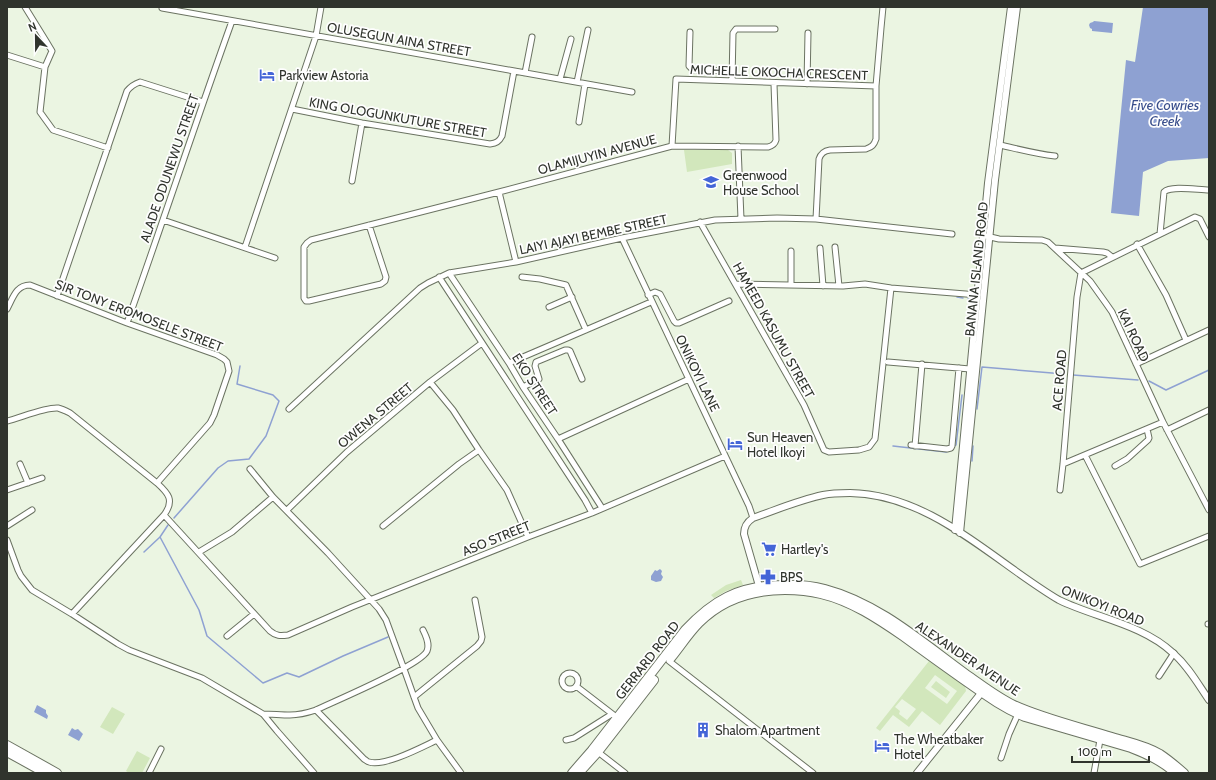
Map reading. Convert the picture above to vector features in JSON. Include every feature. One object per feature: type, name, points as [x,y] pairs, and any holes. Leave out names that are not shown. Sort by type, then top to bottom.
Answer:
[{"type":"main road","name":"ALEXANDER AVENUE","points":[[759,589],[790,584],[812,586],[824,588],[854,599],[903,629],[1000,697],[1028,711],[1150,749],[1172,762],[1184,773]]},
{"type":"main road","points":[[579,773],[598,752],[699,623],[720,607],[736,598],[759,589]]},
{"type":"main road","name":"ALEXANDER AVENUE","points":[[759,589],[809,591],[829,596],[851,605],[886,625],[982,692],[1018,714],[1100,740],[1131,748],[1160,761],[1175,773]]},
{"type":"main road","name":"GERRARD ROAD","points":[[572,773],[592,750],[615,716],[699,615],[726,596],[742,590],[759,589]]},
{"type":"main road","points":[[7,745],[57,773]]},
{"type":"main road","points":[[8,755],[45,773]]},
{"type":"street","points":[[25,7],[52,52],[45,67],[40,112],[53,130],[108,148]]},
{"type":"street","points":[[245,247],[316,36],[321,7]]},
{"type":"street","points":[[816,219],[819,159],[821,155],[825,151],[866,149],[875,144],[876,86],[884,7]]},
{"type":"street","name":"BANANA ISLAND ROAD","points":[[958,531],[987,237],[988,183],[1011,7]]},
{"type":"street","name":"BANANA ISLAND ROAD","points":[[958,531],[970,369],[978,294],[1000,145],[1017,7]]},
{"type":"street","name":"OLUSEGUN AINA STREET","points":[[162,8],[171,8],[232,21],[632,92]]},
{"type":"street","name":"ALADE ODUNEWU STREET","points":[[127,322],[232,21]]},
{"type":"street","points":[[732,81],[733,33],[735,30],[775,29]]},
{"type":"street","points":[[576,82],[588,30]]},
{"type":"street","points":[[690,32],[690,68],[693,70],[732,71]]},
{"type":"street","points":[[807,84],[808,33]]},
{"type":"street","points":[[525,73],[532,37]]},
{"type":"street","points":[[560,79],[570,39]]},
{"type":"street","points":[[7,55],[45,67]]},
{"type":"street","name":"KING OLOGUNKUTURE STREET","points":[[292,109],[362,123],[495,144],[500,141],[502,136],[514,71]]},
{"type":"street","name":"MICHELLE OKOCHA CRESCENT","points":[[672,146],[676,79],[774,84],[876,86]]},
{"type":"street","points":[[57,296],[127,91],[135,84],[140,82],[203,102]]},
{"type":"street","points":[[579,122],[585,84]]},
{"type":"street","name":"OLAMIJUYIN AVENUE","points":[[369,225],[386,277],[385,281],[381,284],[345,293],[309,301],[306,300],[304,298],[304,247],[307,242],[311,240],[672,146],[768,147],[776,143],[774,84]]},
{"type":"street","points":[[352,181],[362,123]]},
{"type":"street","points":[[1000,145],[1038,154],[1055,156]]},
{"type":"street","points":[[738,146],[741,219]]},
{"type":"street","points":[[1160,234],[1164,192],[1167,189],[1209,190]]},
{"type":"street","points":[[499,192],[516,262]]},
{"type":"street","points":[[1081,273],[1137,244],[1195,217],[1200,219],[1209,236]]},
{"type":"street","name":"LAIYI AJAYI BEMBE STREET","points":[[289,408],[420,288],[449,273],[516,262],[700,222],[777,218],[816,219],[952,234]]},
{"type":"street","points":[[163,220],[274,258]]},
{"type":"street","name":"HAMEED KASUMU STREET","points":[[700,222],[804,405],[824,450],[829,452],[859,450],[869,447],[875,439],[891,288]]},
{"type":"street","name":"KAI ROAD","points":[[987,237],[999,239],[1042,240],[1048,242],[1098,291],[1112,312],[1163,422],[1209,510]]},
{"type":"street","name":"ONIKOYI LANE","points":[[622,238],[651,302],[749,506],[753,518]]},
{"type":"street","points":[[1137,244],[1166,295],[1186,340]]},
{"type":"street","points":[[835,246],[839,286]]},
{"type":"street","points":[[820,248],[823,286]]},
{"type":"street","points":[[1055,248],[1103,252],[1112,257]]},
{"type":"street","points":[[790,251],[791,285]]},
{"type":"street","name":"EKO STREET","points":[[449,273],[602,508]]},
{"type":"street","name":"ACE ROAD","points":[[1060,490],[1077,297],[1081,273]]},
{"type":"street","name":"EKO STREET","points":[[439,277],[586,500],[592,512]]},
{"type":"street","points":[[522,277],[565,284],[586,330]]},
{"type":"street","points":[[736,284],[823,286],[865,284],[891,288],[978,294]]},
{"type":"street","name":"SIR TONY EROMOSELE STREET","points":[[7,309],[18,289],[24,285],[30,286],[217,355],[224,359],[229,371],[210,424],[157,483]]},
{"type":"street","points":[[648,295],[656,292],[660,294],[676,323],[729,301]]},
{"type":"street","points":[[549,307],[572,297]]},
{"type":"street","points":[[509,363],[651,302]]},
{"type":"street","points":[[1136,364],[1209,330]]},
{"type":"street","name":"OWENA STREET","points":[[287,510],[347,452],[430,382],[482,343]]},
{"type":"street","points":[[523,387],[538,379],[535,366],[536,362],[565,350],[570,351],[582,379]]},
{"type":"street","points":[[888,362],[970,369]]},
{"type":"street","points":[[922,364],[914,446],[947,449],[951,448],[959,368]]},
{"type":"street","points":[[558,439],[689,379]]},
{"type":"street","points":[[430,382],[453,410],[478,450],[507,490],[528,537]]},
{"type":"street","points":[[7,421],[49,409],[57,408],[70,413],[167,492],[170,505],[164,515],[72,614]]},
{"type":"street","points":[[1167,430],[1209,410]]},
{"type":"street","points":[[1063,464],[1163,422]]},
{"type":"street","points":[[1115,466],[1127,459],[1148,440],[1147,429]]},
{"type":"street","points":[[383,526],[458,464],[478,450]]},
{"type":"street","points":[[1085,455],[1140,564],[1209,536]]},
{"type":"street","name":"ASO STREET","points":[[254,614],[270,632],[281,636],[288,635],[352,607],[602,508],[725,456]]},
{"type":"street","points":[[20,464],[28,483]]},
{"type":"street","points":[[250,469],[273,497],[287,510],[379,609],[386,620],[414,697],[424,719],[461,773]]},
{"type":"street","points":[[7,490],[42,478]]},
{"type":"street","name":"ONIKOYI ROAD","points":[[753,518],[824,495],[859,493],[902,502],[932,516],[958,531],[1059,600],[1142,633],[1165,646],[1174,653],[1196,680],[1209,700]]},
{"type":"street","points":[[199,552],[232,532],[273,497]]},
{"type":"street","points":[[7,526],[32,510]]},
{"type":"street","points":[[164,515],[254,614],[227,636]]},
{"type":"street","points":[[753,518],[747,522],[744,528],[744,534],[759,589]]},
{"type":"street","points":[[7,540],[18,570],[32,590],[129,650],[202,678],[263,714],[314,773]]},
{"type":"street","points":[[414,697],[481,641],[482,636],[475,600]]},
{"type":"street","points":[[263,714],[302,714],[316,710],[404,669],[427,652],[428,645],[423,630]]},
{"type":"street","points":[[1159,676],[1174,653]]},
{"type":"street","points":[[669,661],[813,773]]},
{"type":"street","points":[[566,740],[574,738],[615,716],[576,686]]},
{"type":"street","points":[[917,773],[982,692]]},
{"type":"street","points":[[316,710],[364,759],[369,762],[385,761],[402,756],[437,740]]},
{"type":"street","points":[[1001,758],[1018,714]]},
{"type":"street","points":[[1094,773],[1100,740]]},
{"type":"street","points":[[149,773],[161,749]]},
{"type":"street","points":[[598,752],[625,773]]},
{"type":"green space","points":[[684,150],[728,150],[732,153],[732,164],[687,172]]},
{"type":"green space","points":[[741,580],[743,585],[726,591],[714,598],[711,595],[726,585]]},
{"type":"green space","points":[[929,661],[965,686],[966,691],[940,725],[922,711],[909,727],[893,715],[880,731],[876,728]],"holes":[[[935,675],[957,691],[947,704],[925,688]],[[902,699],[916,709],[907,720],[899,714],[900,711],[895,707]]]},
{"type":"green space","points":[[936,681],[950,692],[946,698],[931,687]]},
{"type":"green space","points":[[112,707],[125,714],[113,734],[100,727]]},
{"type":"green space","points":[[137,751],[150,758],[142,773],[129,773],[126,771]]},
{"type":"water","name":"Five Cowries Creek","points":[[1143,7],[1209,7],[1209,158],[1168,161],[1143,172],[1139,216],[1111,213],[1126,60],[1135,62]]},
{"type":"water","points":[[1094,21],[1113,23],[1112,33],[1092,31],[1089,25]]},
{"type":"water","points":[[660,569],[663,577],[661,581],[656,582],[651,580],[651,576],[655,570],[657,571]]},
{"type":"water","points":[[37,705],[46,710],[48,716],[47,719],[34,712]]},
{"type":"water","points":[[72,728],[75,730],[78,729],[83,734],[79,741],[68,735]]},
{"type":"waterway","points":[[957,297],[963,298]]},
{"type":"waterway","points":[[968,299],[973,299],[971,316]]},
{"type":"waterway","points":[[174,518],[218,468],[228,461],[249,459],[266,436],[279,401],[273,395],[237,384],[240,366]]},
{"type":"waterway","points":[[977,409],[982,367],[1064,374]]},
{"type":"waterway","points":[[1149,381],[1166,390],[1209,370]]},
{"type":"waterway","points":[[1073,375],[1138,380]]},
{"type":"waterway","points":[[953,447],[956,445],[962,395]]},
{"type":"waterway","points":[[893,446],[948,451]]},
{"type":"waterway","points":[[972,461],[973,446]]},
{"type":"waterway","points":[[144,552],[160,537],[168,525]]},
{"type":"waterway","points":[[160,537],[199,610],[207,636],[263,683],[287,673],[299,677],[388,637]]},
{"type":"place","name":"Parkview Astoria","points":[[267,75]]},
{"type":"place","name":"Greenwood House School","points":[[711,182]]},
{"type":"place","name":"Sun Heaven Hotel Ikoyi","points":[[735,444]]},
{"type":"place","name":"Hartley's","points":[[769,549]]},
{"type":"place","name":"BPS","points":[[768,577]]},
{"type":"place","name":"Shalom Apartment","points":[[703,730]]},
{"type":"place","name":"The Wheatbaker Hotel","points":[[882,746]]}]
